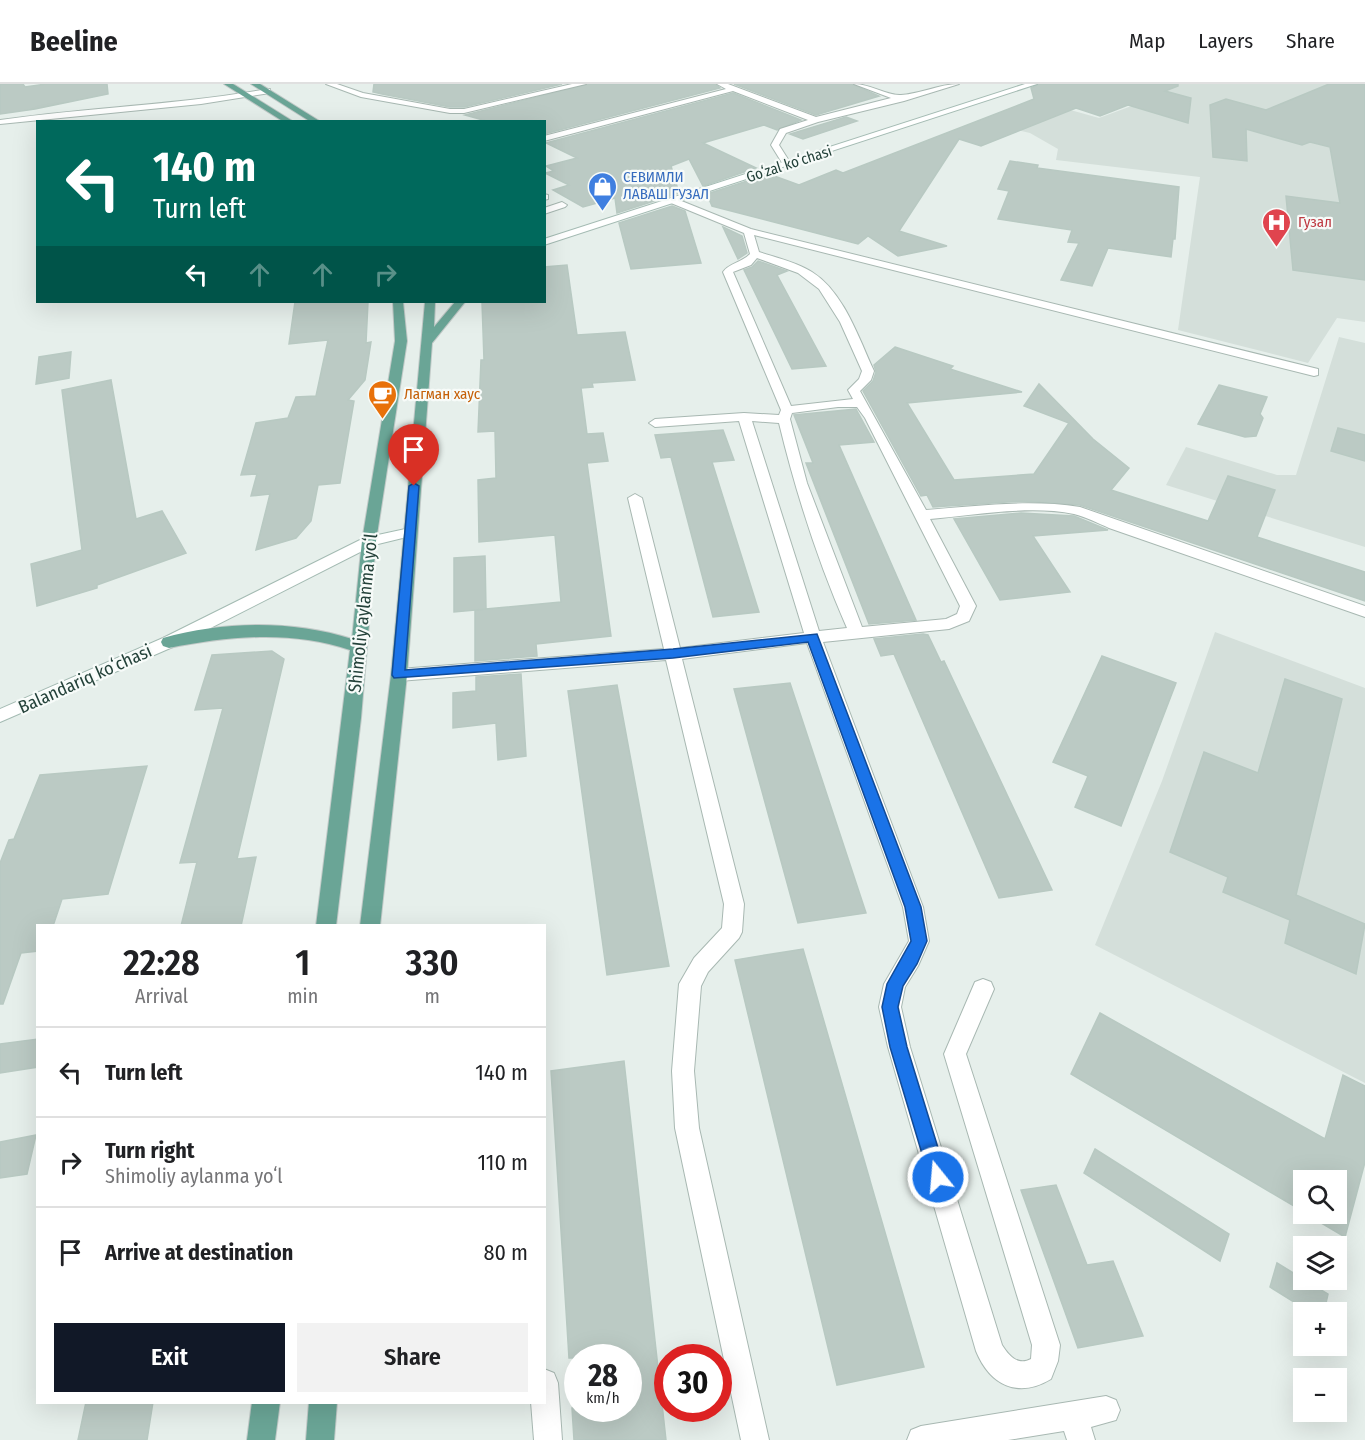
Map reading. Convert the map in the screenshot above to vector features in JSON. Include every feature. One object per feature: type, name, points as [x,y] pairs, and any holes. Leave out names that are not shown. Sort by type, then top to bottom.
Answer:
[{"type":"main road","points":[[228,84],[287,120]]},
{"type":"main road","points":[[255,84],[314,120]]},
{"type":"main road","name":"Shimoliy aylanma yoʻl","points":[[326,924],[352,718],[369,541],[401,341],[398,303]]},
{"type":"main road","points":[[370,924],[399,675],[430,303]]},
{"type":"main road","points":[[428,341],[459,303]]},
{"type":"main road","points":[[169,642],[212,633],[267,632],[322,637],[359,647]]},
{"type":"main road","points":[[261,1440],[266,1404]]},
{"type":"main road","points":[[320,1440],[323,1404]]},
{"type":"street","points":[[330,84],[361,95],[457,111],[478,110],[581,84]]},
{"type":"street","points":[[721,84],[814,120]]},
{"type":"street","points":[[858,84],[901,99]]},
{"type":"street","points":[[787,164],[775,144],[783,130],[955,84]]},
{"type":"street","name":"Goʻzal koʻchasi","points":[[546,241],[1033,84]]},
{"type":"street","points":[[546,138],[732,89]]},
{"type":"street","points":[[209,103],[267,91]]},
{"type":"street","points":[[0,122],[109,109],[209,103],[270,108]]},
{"type":"street","points":[[674,201],[748,231],[1314,372]]},
{"type":"street","points":[[546,210],[562,205]]},
{"type":"street","points":[[748,231],[755,254]]},
{"type":"street","points":[[399,675],[673,654],[949,624],[963,618],[968,606],[871,418],[854,390],[865,380],[868,371],[838,311],[819,284],[804,273],[755,254]]},
{"type":"street","points":[[755,254],[747,263],[730,269],[728,272],[786,415],[800,483],[840,594],[857,633]]},
{"type":"street","points":[[655,423],[786,415],[838,403],[861,404]]},
{"type":"street","points":[[744,417],[813,637],[913,907],[919,941],[895,984],[890,1007],[899,1047],[990,1351],[1002,1370],[1013,1374],[1028,1374],[1041,1369],[1046,1345],[955,1054],[983,989]]},
{"type":"street","points":[[635,498],[734,903],[732,932],[701,965],[690,984],[683,1071],[687,1128],[755,1440]]},
{"type":"street","points":[[921,515],[1042,507],[1080,511],[1114,525],[1365,612]]},
{"type":"street","name":"Balandariq koʻchasi","points":[[0,716],[169,642],[369,541],[410,532]]},
{"type":"street","points":[[545,1404],[548,1440]]},
{"type":"street","points":[[921,1440],[1077,1428],[1106,1410]]},
{"type":"shaded area","name":"Гузал","points":[[1146,84],[1365,84],[1365,322],[1337,318],[1308,363],[1178,330],[1200,177],[1056,160],[1058,149],[1030,133],[984,122],[1049,104],[1099,118],[1164,94]]},
{"type":"shaded area","points":[[1339,337],[1365,343],[1365,547],[1166,485],[1186,447],[1277,475],[1296,475]]},
{"type":"shaded area","points":[[1215,632],[1365,688],[1365,1083],[1095,945],[1162,781]]},
{"type":"building","points":[[0,84],[23,84],[25,87],[46,84],[107,84],[108,94],[0,114]]},
{"type":"building","points":[[374,84],[562,84],[464,107],[450,107],[373,92]]},
{"type":"building","points":[[588,84],[715,84],[720,88],[546,133],[546,120],[483,120],[465,115]]},
{"type":"building","points":[[734,84],[852,84],[879,96],[816,115]]},
{"type":"building","points":[[1039,84],[1178,84],[1165,91],[1191,98],[1188,123],[1128,105],[1100,116],[1076,108],[981,146],[959,139],[899,231],[947,246],[898,256],[868,236],[858,244],[712,206],[707,194],[769,174],[799,185],[836,170],[843,173],[1034,99],[1031,88]]},
{"type":"building","points":[[1329,84],[1365,84],[1365,280],[1293,270],[1286,196],[1340,203],[1330,147],[1310,142],[1302,145],[1246,129],[1247,161],[1213,157],[1210,105],[1226,99],[1266,110]]},
{"type":"building","points":[[733,93],[801,120],[777,130],[764,125],[703,143],[756,168],[703,186],[689,159],[671,166],[679,193],[617,213],[615,198],[583,207],[553,190],[569,185],[546,174],[554,171],[546,166],[577,158],[546,143]]},
{"type":"building","points":[[846,117],[857,121],[803,139],[790,134]]},
{"type":"building","points":[[1010,161],[1038,165],[1037,168],[1179,187],[1175,239],[1173,239],[1171,257],[1108,248],[1092,286],[1061,280],[1079,243],[1068,242],[1072,230],[998,219],[1009,191],[998,189]]},
{"type":"building","points":[[672,206],[685,211],[701,263],[631,269],[619,223]]},
{"type":"building","points":[[723,227],[742,236],[747,253],[738,259]]},
{"type":"building","points":[[758,261],[787,271],[777,275],[826,366],[792,369],[744,270],[752,267]]},
{"type":"building","points":[[567,265],[577,335],[625,332],[635,380],[592,383],[593,387],[581,388],[587,434],[603,433],[608,461],[587,463],[611,636],[536,644],[537,656],[475,661],[475,610],[561,602],[555,535],[479,542],[478,480],[496,478],[495,431],[478,432],[481,360],[484,360],[482,303],[546,303],[546,267]]},
{"type":"building","points":[[295,303],[368,303],[366,343],[371,342],[365,380],[348,400],[354,401],[340,483],[318,485],[311,521],[296,538],[256,550],[270,494],[251,496],[257,474],[241,475],[256,423],[288,418],[296,397],[316,396],[328,340],[289,344]]},
{"type":"building","points":[[895,347],[953,366],[950,369],[1022,392],[907,403],[954,480],[1034,474],[1069,423],[1024,406],[1039,384],[1093,439],[1129,468],[1111,490],[1208,521],[1228,476],[1275,490],[1257,537],[1365,572],[1365,601],[1080,505],[1022,501],[933,507],[927,495],[921,496],[863,391],[873,381],[876,372],[874,365]]},
{"type":"building","points":[[71,352],[69,378],[36,384],[39,357]]},
{"type":"building","points":[[111,380],[136,519],[162,511],[186,553],[97,585],[97,588],[37,606],[31,564],[82,550],[62,390]]},
{"type":"building","points":[[1219,385],[1267,397],[1260,414],[1263,418],[1256,436],[1245,437],[1198,424]]},
{"type":"building","points":[[856,409],[874,442],[839,445],[916,620],[869,624],[806,463],[813,463],[794,415]]},
{"type":"building","points":[[1338,428],[1365,435],[1365,461],[1331,451]]},
{"type":"building","points":[[723,430],[734,460],[712,462],[759,612],[713,617],[671,457],[661,458],[655,435]]},
{"type":"building","points":[[1021,513],[1074,516],[1108,530],[1033,536],[1070,592],[1000,600],[954,519]]},
{"type":"building","points":[[485,556],[486,609],[454,612],[454,558]]},
{"type":"building","points":[[928,635],[941,662],[944,661],[1052,890],[999,898],[894,654],[881,656],[874,639]]},
{"type":"building","points":[[272,651],[284,659],[237,859],[256,857],[241,924],[182,924],[197,862],[180,863],[223,708],[195,710],[212,655]]},
{"type":"building","points":[[1102,656],[1176,683],[1121,826],[1075,807],[1088,776],[1053,762]]},
{"type":"building","points":[[521,674],[526,756],[498,760],[496,723],[453,728],[453,693],[476,691],[476,677]]},
{"type":"building","points":[[1285,679],[1342,699],[1296,895],[1365,924],[1356,974],[1285,943],[1290,920],[1223,892],[1228,877],[1170,852],[1204,752],[1258,773]]},
{"type":"building","points":[[790,683],[866,913],[798,923],[734,689]]},
{"type":"building","points":[[617,685],[669,966],[607,975],[568,691]]},
{"type":"building","points":[[147,766],[108,894],[62,899],[54,924],[36,924],[36,951],[21,953],[3,1004],[0,1004],[0,863],[9,840],[14,839],[40,775]]},
{"type":"building","points":[[803,949],[924,1367],[837,1385],[735,960]]},
{"type":"building","points":[[1100,1013],[1325,1139],[1343,1075],[1365,1086],[1365,1162],[1345,1236],[1323,1224],[1347,1224],[1347,1170],[1293,1170],[1293,1205],[1071,1074]]},
{"type":"building","points":[[36,1039],[36,1067],[0,1073],[0,1044]]},
{"type":"building","points":[[624,1061],[655,1344],[654,1422],[664,1422],[666,1440],[574,1440],[573,1422],[642,1422],[642,1344],[568,1344],[551,1071]]},
{"type":"building","points":[[36,1135],[27,1174],[0,1178],[0,1142]]},
{"type":"building","points":[[1095,1149],[1229,1234],[1220,1261],[1084,1173]]},
{"type":"building","points":[[1056,1185],[1087,1265],[1113,1261],[1143,1336],[1078,1348],[1021,1190]]},
{"type":"building","points":[[1277,1263],[1293,1273],[1293,1290],[1321,1290],[1328,1294],[1326,1302],[1294,1302],[1270,1287]]},
{"type":"building","points":[[86,1404],[153,1404],[147,1440],[78,1440]]},
{"type":"place","name":"СЕВИМЛИ ЛАВАШ ГУЗАЛ","points":[[602,212]]},
{"type":"place","name":"Гузал","points":[[1277,248]]},
{"type":"place","name":"Лагман хаус","points":[[383,420]]},
{"type":"route","points":[[414,486],[399,675],[673,654],[813,637],[913,907],[919,941],[895,984],[890,1007],[899,1047],[938,1177]]}]
